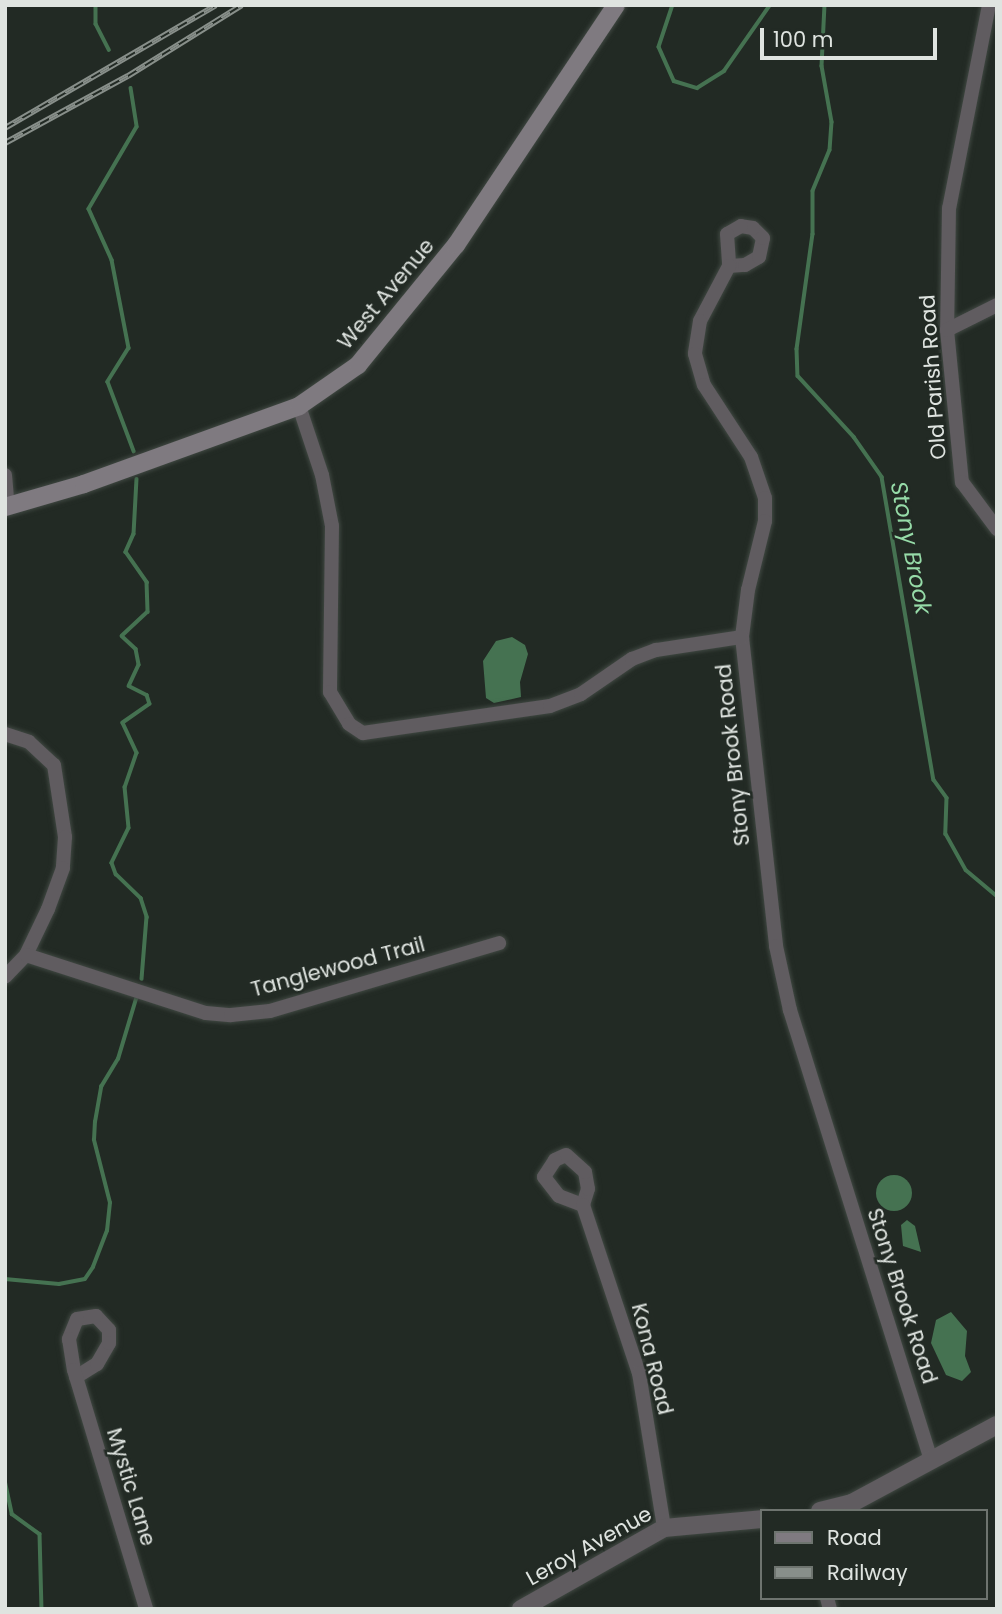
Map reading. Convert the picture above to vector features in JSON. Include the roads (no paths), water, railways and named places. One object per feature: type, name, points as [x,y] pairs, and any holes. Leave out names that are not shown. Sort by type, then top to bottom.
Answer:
[{"type":"main road","name":"West Avenue","points":[[6,507],[84,484],[299,406],[358,365],[400,317],[456,245],[616,5]]},
{"type":"street","name":"Old Parish Road","points":[[989,5],[949,208],[947,330],[962,482],[997,529]]},
{"type":"street","points":[[729,266],[699,321],[697,370],[712,401],[751,457],[765,498],[765,521],[748,590],[742,638]]},
{"type":"street","points":[[947,330],[997,305]]},
{"type":"street","name":"Stony Brook Road","points":[[299,406],[322,475],[332,526],[330,692],[349,724],[363,733],[550,706],[581,694],[632,659],[656,650],[742,638],[773,924],[790,1010],[932,1460]]},
{"type":"street","points":[[5,475],[6,507]]},
{"type":"street","points":[[5,734],[29,742],[54,765],[63,804],[63,868],[26,955],[5,977]]},
{"type":"street","name":"Tanglewood Trail","points":[[26,955],[206,1013],[231,1015],[270,1012],[499,943]]},
{"type":"street","name":"Kona Road","points":[[583,1205],[639,1373],[664,1528]]},
{"type":"street","name":"Mystic Lane","points":[[76,1377],[146,1609]]},
{"type":"street","points":[[828,1509],[852,1503],[997,1425]]},
{"type":"street","name":"Leroy Avenue","points":[[522,1609],[664,1528],[760,1519]]},
{"type":"waterway","points":[[96,5],[96,24],[109,50]]},
{"type":"waterway","name":"Stony Brook","points":[[673,5],[659,47],[674,81],[697,88],[724,71],[770,5]]},
{"type":"waterway","name":"Stony Brook","points":[[825,5],[822,66],[832,122],[830,150],[813,191],[813,234],[797,349],[798,376],[854,437],[882,477],[934,780],[947,798],[946,834],[966,870],[997,896]]},
{"type":"waterway","points":[[131,88],[137,127],[89,209],[112,260],[129,348],[108,382],[134,451]]},
{"type":"waterway","points":[[137,479],[134,534],[126,552],[147,582],[148,612],[122,636],[136,649],[139,665],[129,686],[147,695],[150,704],[123,723],[137,753],[125,787],[129,828],[112,863],[116,874],[141,898],[147,917],[142,979]]},
{"type":"waterway","points":[[5,1279],[59,1284],[85,1279],[93,1267],[107,1231],[110,1203],[94,1140],[95,1122],[101,1087],[118,1059],[136,999]]},
{"type":"waterway","points":[[5,1480],[12,1514],[40,1534],[42,1609]]},
{"type":"railway","points":[[5,128],[216,5]]},
{"type":"railway","points":[[5,143],[128,76],[242,5]]}]
